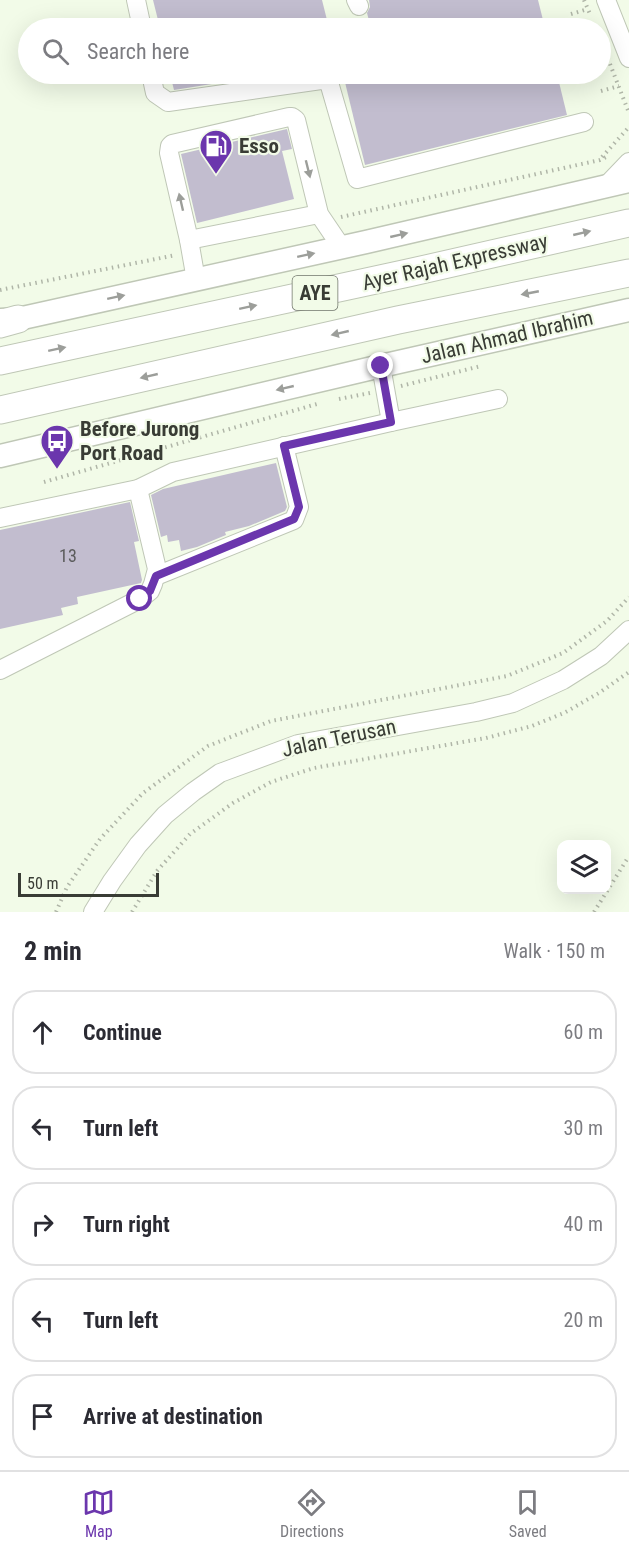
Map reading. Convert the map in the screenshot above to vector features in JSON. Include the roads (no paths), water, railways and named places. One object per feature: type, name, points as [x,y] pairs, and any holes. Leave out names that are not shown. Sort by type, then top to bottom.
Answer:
[{"type":"highway","name":"Ayer Rajah Expressway","points":[[0,361],[629,223]]},
{"type":"highway","name":"Ayer Rajah Expressway","points":[[0,410],[398,320],[629,273]]},
{"type":"main road","points":[[6,321],[342,248],[629,181]]},
{"type":"main road","name":"Jalan Ahmad Ibrahim","points":[[0,456],[629,309]]},
{"type":"street","points":[[136,0],[140,18]]},
{"type":"street","points":[[606,0],[629,58]]},
{"type":"street","points":[[153,84],[155,93],[168,102],[293,84]]},
{"type":"street","points":[[329,84],[357,179],[584,122]]},
{"type":"street","points":[[196,280],[169,153],[170,146],[289,117],[296,120],[319,214],[342,248]]},
{"type":"street","points":[[606,186],[629,162]]},
{"type":"street","points":[[189,240],[319,214]]},
{"type":"street","points":[[381,366],[391,422]]},
{"type":"street","points":[[0,518],[138,489],[172,472],[498,399]]},
{"type":"street","points":[[156,576],[294,519],[299,507],[284,446]]},
{"type":"street","points":[[0,670],[140,599],[150,591],[156,576],[156,562],[138,489]]},
{"type":"street","name":"Jalan Terusan","points":[[93,912],[112,880],[138,845],[165,815],[220,773],[298,744],[476,712],[513,702],[562,680],[601,656],[629,630]]},
{"type":"place","name":"Esso","points":[[216,175]]},
{"type":"place","name":"Before Jurong Port Road","points":[[57,470]]}]
